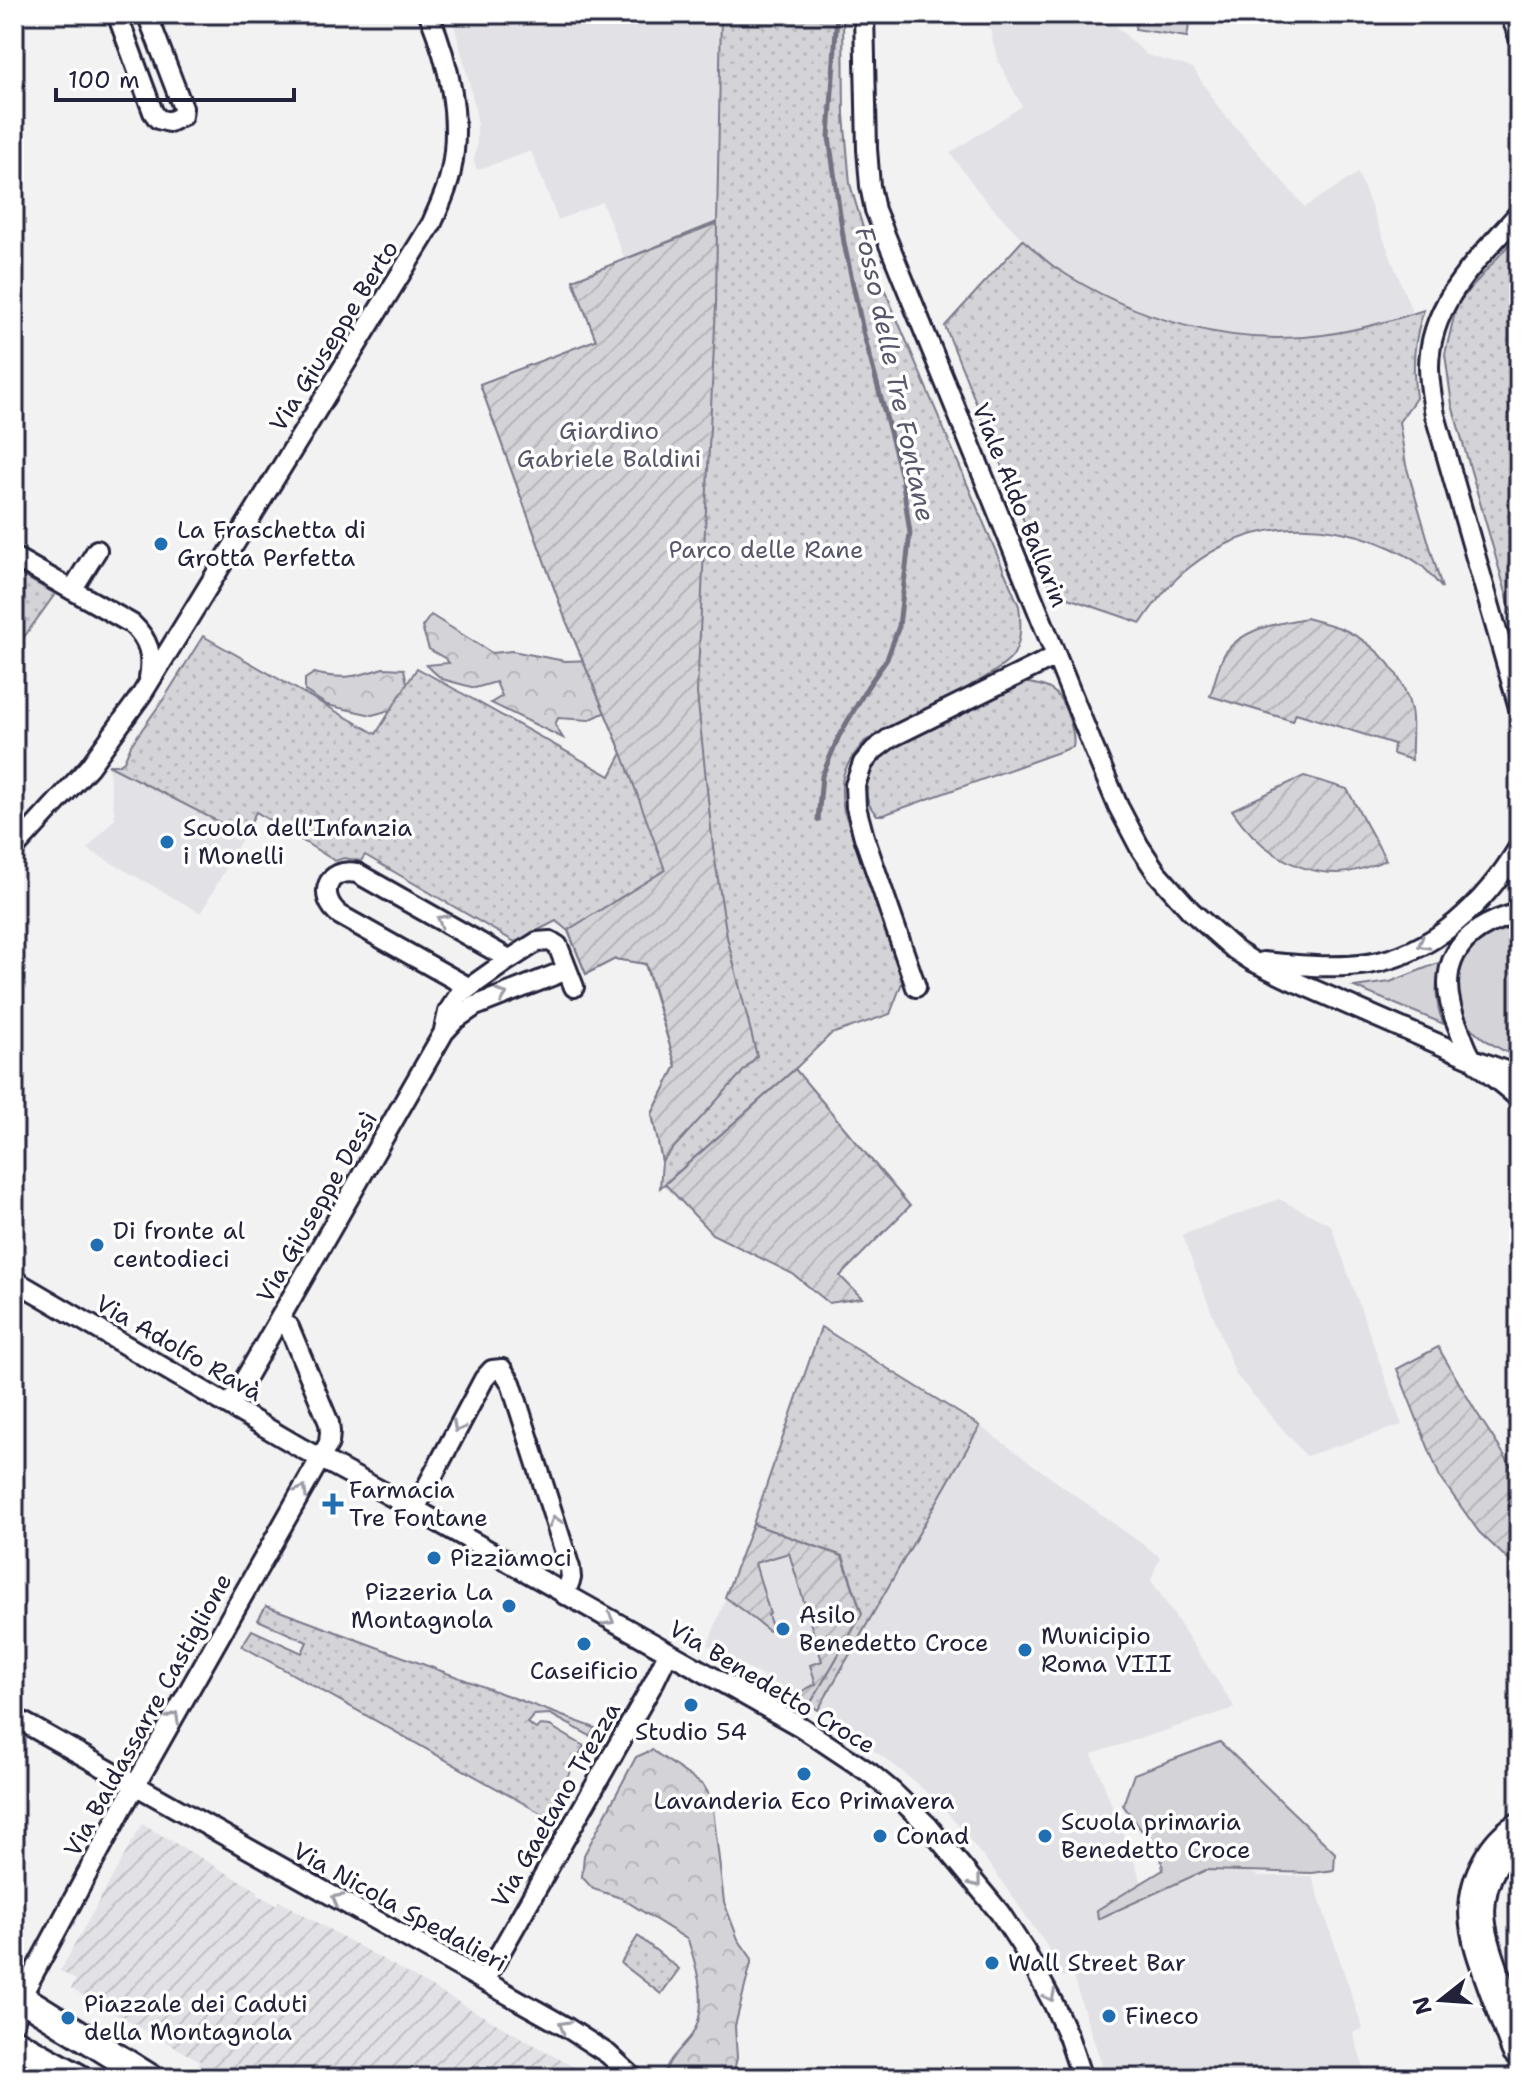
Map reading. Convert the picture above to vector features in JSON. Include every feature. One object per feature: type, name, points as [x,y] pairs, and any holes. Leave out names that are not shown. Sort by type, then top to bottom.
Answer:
[{"type":"highway","points":[[1519,1831],[1503,1844],[1484,1873],[1477,1896],[1480,1941],[1519,2048]]},
{"type":"highway","points":[[1519,1858],[1505,1875],[1496,1909],[1499,1933],[1519,1995]]},
{"type":"street","points":[[117,14],[153,112],[158,119],[169,122],[182,116],[183,108],[147,14]]},
{"type":"street","name":"Via Giuseppe Berto","points":[[14,849],[89,767],[147,685],[308,421],[422,242],[451,172],[455,131],[454,100],[446,61],[429,14]]},
{"type":"street","name":"Viale Aldo Ballarin","points":[[864,14],[867,149],[875,210],[1118,806],[1148,860],[1191,911],[1252,961],[1302,986],[1519,1076]]},
{"type":"street","points":[[1510,14],[1519,37]]},
{"type":"street","points":[[1519,213],[1454,289],[1439,320],[1429,363],[1438,428],[1519,708]]},
{"type":"street","points":[[72,590],[97,550]]},
{"type":"street","points":[[14,557],[128,621],[139,631],[148,643],[152,660],[147,685]]},
{"type":"street","points":[[916,987],[860,826],[855,793],[860,771],[869,756],[890,738],[1056,656]]},
{"type":"street","points":[[1252,961],[1359,965],[1387,960],[1410,951],[1436,937],[1484,896],[1519,847]]},
{"type":"street","points":[[468,987],[340,915],[327,900],[330,882],[343,872],[351,871],[364,876],[509,959]]},
{"type":"street","name":"Viale Aldo Ballarin","points":[[1519,913],[1493,922],[1471,935],[1456,953],[1448,982],[1450,1006],[1473,1059],[1519,1099]]},
{"type":"street","name":"Via Giuseppe Dessì","points":[[230,1405],[444,1032],[475,1006],[570,979],[558,946],[550,941],[533,944],[468,987],[452,1003],[444,1032]]},
{"type":"street","name":"Via Adolfo Ravà","points":[[14,1280],[320,1459]]},
{"type":"street","name":"Via Baldassarre Castiglione","points":[[16,1998],[329,1443],[329,1423],[289,1327],[279,1321]]},
{"type":"street","points":[[415,1509],[486,1375],[492,1370],[502,1369],[511,1383],[570,1568],[570,1582],[565,1595]]},
{"type":"street","name":"Via Benedetto Croce","points":[[320,1459],[415,1509],[823,1740],[881,1782],[920,1817],[971,1876],[1013,1932],[1054,2005],[1082,2078]]},
{"type":"street","name":"Via Gaetano Trezza","points":[[484,1981],[668,1653]]},
{"type":"street","name":"Via Nicola Spedalieri","points":[[14,1717],[598,2047],[634,2078]]},
{"type":"street","points":[[14,2023],[16,1998],[150,2078]]},
{"type":"street","points":[[14,2042],[79,2078]]},
{"type":"shaded area","points":[[451,14],[721,14],[717,223],[625,260],[602,202],[558,220],[531,151],[477,170],[474,161],[477,118]]},
{"type":"shaded area","points":[[986,14],[1111,14],[1117,27],[1147,55],[1193,68],[1219,108],[1305,207],[1358,173],[1413,314],[1377,325],[1321,335],[1278,338],[1231,335],[1172,322],[1100,295],[1052,266],[982,196],[950,153],[1022,106],[998,61]]},
{"type":"shaded area","name":"Scuola dell'Infanzia i Monelli","points":[[108,765],[244,835],[201,913],[87,849],[115,818]]},
{"type":"shaded area","points":[[1279,1199],[1331,1225],[1402,1425],[1306,1456],[1236,1375],[1182,1235]]},
{"type":"shaded area","points":[[980,1426],[1160,1557],[1151,1580],[1235,1708],[1092,1754],[1142,1883],[1097,1910],[1221,1860],[1258,1876],[1312,1876],[1363,2029],[1353,2033],[1367,2078],[1106,2078],[1072,1974],[1063,1977],[1045,1943],[993,1869],[939,1802],[818,1710]]},
{"type":"shaded area","name":"Asilo Benedetto Croce","points":[[753,1524],[842,1556],[862,1614],[810,1704],[708,1645]]},
{"type":"shaded area","points":[[142,1824],[258,1891],[258,1895],[277,1905],[279,1901],[593,2078],[191,2078],[200,2061],[71,1989],[76,1980],[60,1971]]},
{"type":"green space","name":"Parco delle Rane","points":[[721,14],[843,14],[844,115],[850,184],[880,279],[1019,606],[1020,630],[1017,648],[1006,663],[970,687],[865,741],[844,773],[844,811],[903,980],[890,1014],[831,1034],[660,1188],[662,1161],[652,1114],[676,1066],[645,964],[615,959],[586,974],[568,931],[556,921],[515,942],[365,855],[361,861],[344,858],[335,861],[256,812],[244,835],[108,765],[118,765],[124,761],[131,745],[203,636],[376,734],[417,668],[610,776],[622,753],[565,618],[480,384],[596,340],[573,280],[717,222]]},
{"type":"green space","points":[[1137,14],[1191,14],[1187,37],[1135,29]]},
{"type":"green space","name":"Giardino Gabriele Baldini","points":[[717,223],[716,305],[697,693],[713,847],[727,937],[757,1056],[662,1161],[652,1114],[676,1066],[646,964],[615,959],[586,974],[568,930],[665,870],[622,753],[565,618],[480,384],[596,340],[573,280]]},
{"type":"green space","points":[[1519,233],[1517,631],[1452,405],[1445,354],[1457,304]]},
{"type":"green space","points":[[1023,240],[1056,268],[1117,301],[1150,315],[1218,333],[1288,338],[1323,335],[1374,325],[1424,310],[1414,354],[1416,398],[1399,422],[1406,465],[1442,588],[1421,565],[1377,542],[1353,534],[1304,528],[1256,533],[1211,552],[1176,579],[1141,623],[1053,593],[945,326]]},
{"type":"green space","points":[[14,571],[55,594],[14,651]]},
{"type":"green space","points":[[431,615],[492,653],[512,651],[565,661],[595,660],[606,712],[589,720],[558,718],[555,725],[563,738],[491,703],[502,696],[496,682],[475,688],[442,679],[426,665],[449,663],[429,649],[422,627]]},
{"type":"green space","points":[[1306,618],[1347,631],[1370,645],[1388,663],[1408,697],[1412,722],[1412,760],[1393,754],[1394,744],[1296,713],[1293,721],[1210,696],[1225,653],[1233,644],[1262,628]]},
{"type":"green space","points":[[383,668],[404,669],[407,683],[404,695],[391,710],[372,715],[327,705],[305,691],[305,679],[314,673],[349,676]]},
{"type":"green space","points":[[1023,682],[1047,688],[1058,696],[1069,718],[1073,747],[877,815],[867,800],[867,791],[874,766],[884,750]]},
{"type":"green space","points":[[1304,776],[1347,789],[1386,860],[1343,873],[1305,868],[1290,863],[1264,846],[1232,810]]},
{"type":"green space","points":[[1512,928],[1519,950],[1519,1059],[1488,1042],[1472,1028],[1461,1008],[1458,984],[1464,961],[1478,942]]},
{"type":"green space","points":[[1441,962],[1436,993],[1444,1024],[1354,987],[1390,982]]},
{"type":"green space","points":[[795,1069],[910,1206],[840,1276],[862,1298],[829,1303],[793,1274],[712,1234],[665,1184]]},
{"type":"green space","points":[[821,1327],[980,1426],[818,1710],[810,1704],[862,1614],[843,1556],[753,1524]]},
{"type":"green space","points":[[1438,1347],[1514,1470],[1519,1468],[1519,1570],[1479,1532],[1440,1477],[1397,1369]]},
{"type":"green space","points":[[753,1524],[842,1556],[862,1614],[810,1704],[800,1698],[804,1690],[816,1684],[810,1665],[822,1661],[789,1553],[755,1563],[773,1630],[769,1631],[725,1597]]},
{"type":"green space","points":[[266,1606],[595,1728],[590,1736],[550,1714],[534,1715],[527,1723],[536,1729],[540,1725],[550,1726],[584,1746],[546,1816],[242,1646],[252,1630],[302,1653],[307,1642],[258,1620]]},
{"type":"green space","points":[[1220,1742],[1335,1853],[1334,1870],[1312,1873],[1206,1870],[1098,1919],[1097,1910],[1163,1870],[1161,1857],[1123,1805],[1134,1774]]},
{"type":"green space","points":[[652,1750],[704,1786],[712,1800],[724,1902],[738,1939],[752,1959],[735,2026],[737,2058],[733,2075],[729,2078],[663,2078],[669,2063],[694,2031],[699,2019],[700,1992],[688,1940],[621,1898],[593,1889],[582,1877],[584,1855],[636,1757]]},
{"type":"green space","points":[[638,1936],[679,1969],[661,1994],[621,1963]]},
{"type":"waterway","name":"Fosso delle Tre Fontane","points":[[818,820],[822,776],[839,736],[887,659],[899,626],[910,533],[902,477],[864,335],[844,243],[829,137],[837,14]]},
{"type":"place","name":"La Fraschetta di Grotta Perfetta","points":[[161,544]]},
{"type":"place","name":"Scuola dell'Infanzia i Monelli","points":[[167,842]]},
{"type":"place","name":"Di fronte al centodieci","points":[[97,1245]]},
{"type":"place","name":"Farmacia Tre Fontane","points":[[333,1504]]},
{"type":"place","name":"Pizziamoci","points":[[434,1558]]},
{"type":"place","name":"Pizzeria La Montagnola","points":[[509,1606]]},
{"type":"place","name":"Asilo Benedetto Croce","points":[[783,1629]]},
{"type":"place","name":"Caseificio","points":[[584,1644]]},
{"type":"place","name":"Municipio Roma VIII","points":[[1025,1650]]},
{"type":"place","name":"Studio 54","points":[[691,1705]]},
{"type":"place","name":"Lavanderia Eco Primavera","points":[[804,1774]]},
{"type":"place","name":"Conad","points":[[880,1836]]},
{"type":"place","name":"Scuola primaria Benedetto Croce","points":[[1045,1836]]},
{"type":"place","name":"Wall Street Bar","points":[[992,1963]]},
{"type":"place","name":"Fineco","points":[[1109,2016]]},
{"type":"place","name":"Piazzale dei Caduti della Montagnola","points":[[68,2018]]}]
